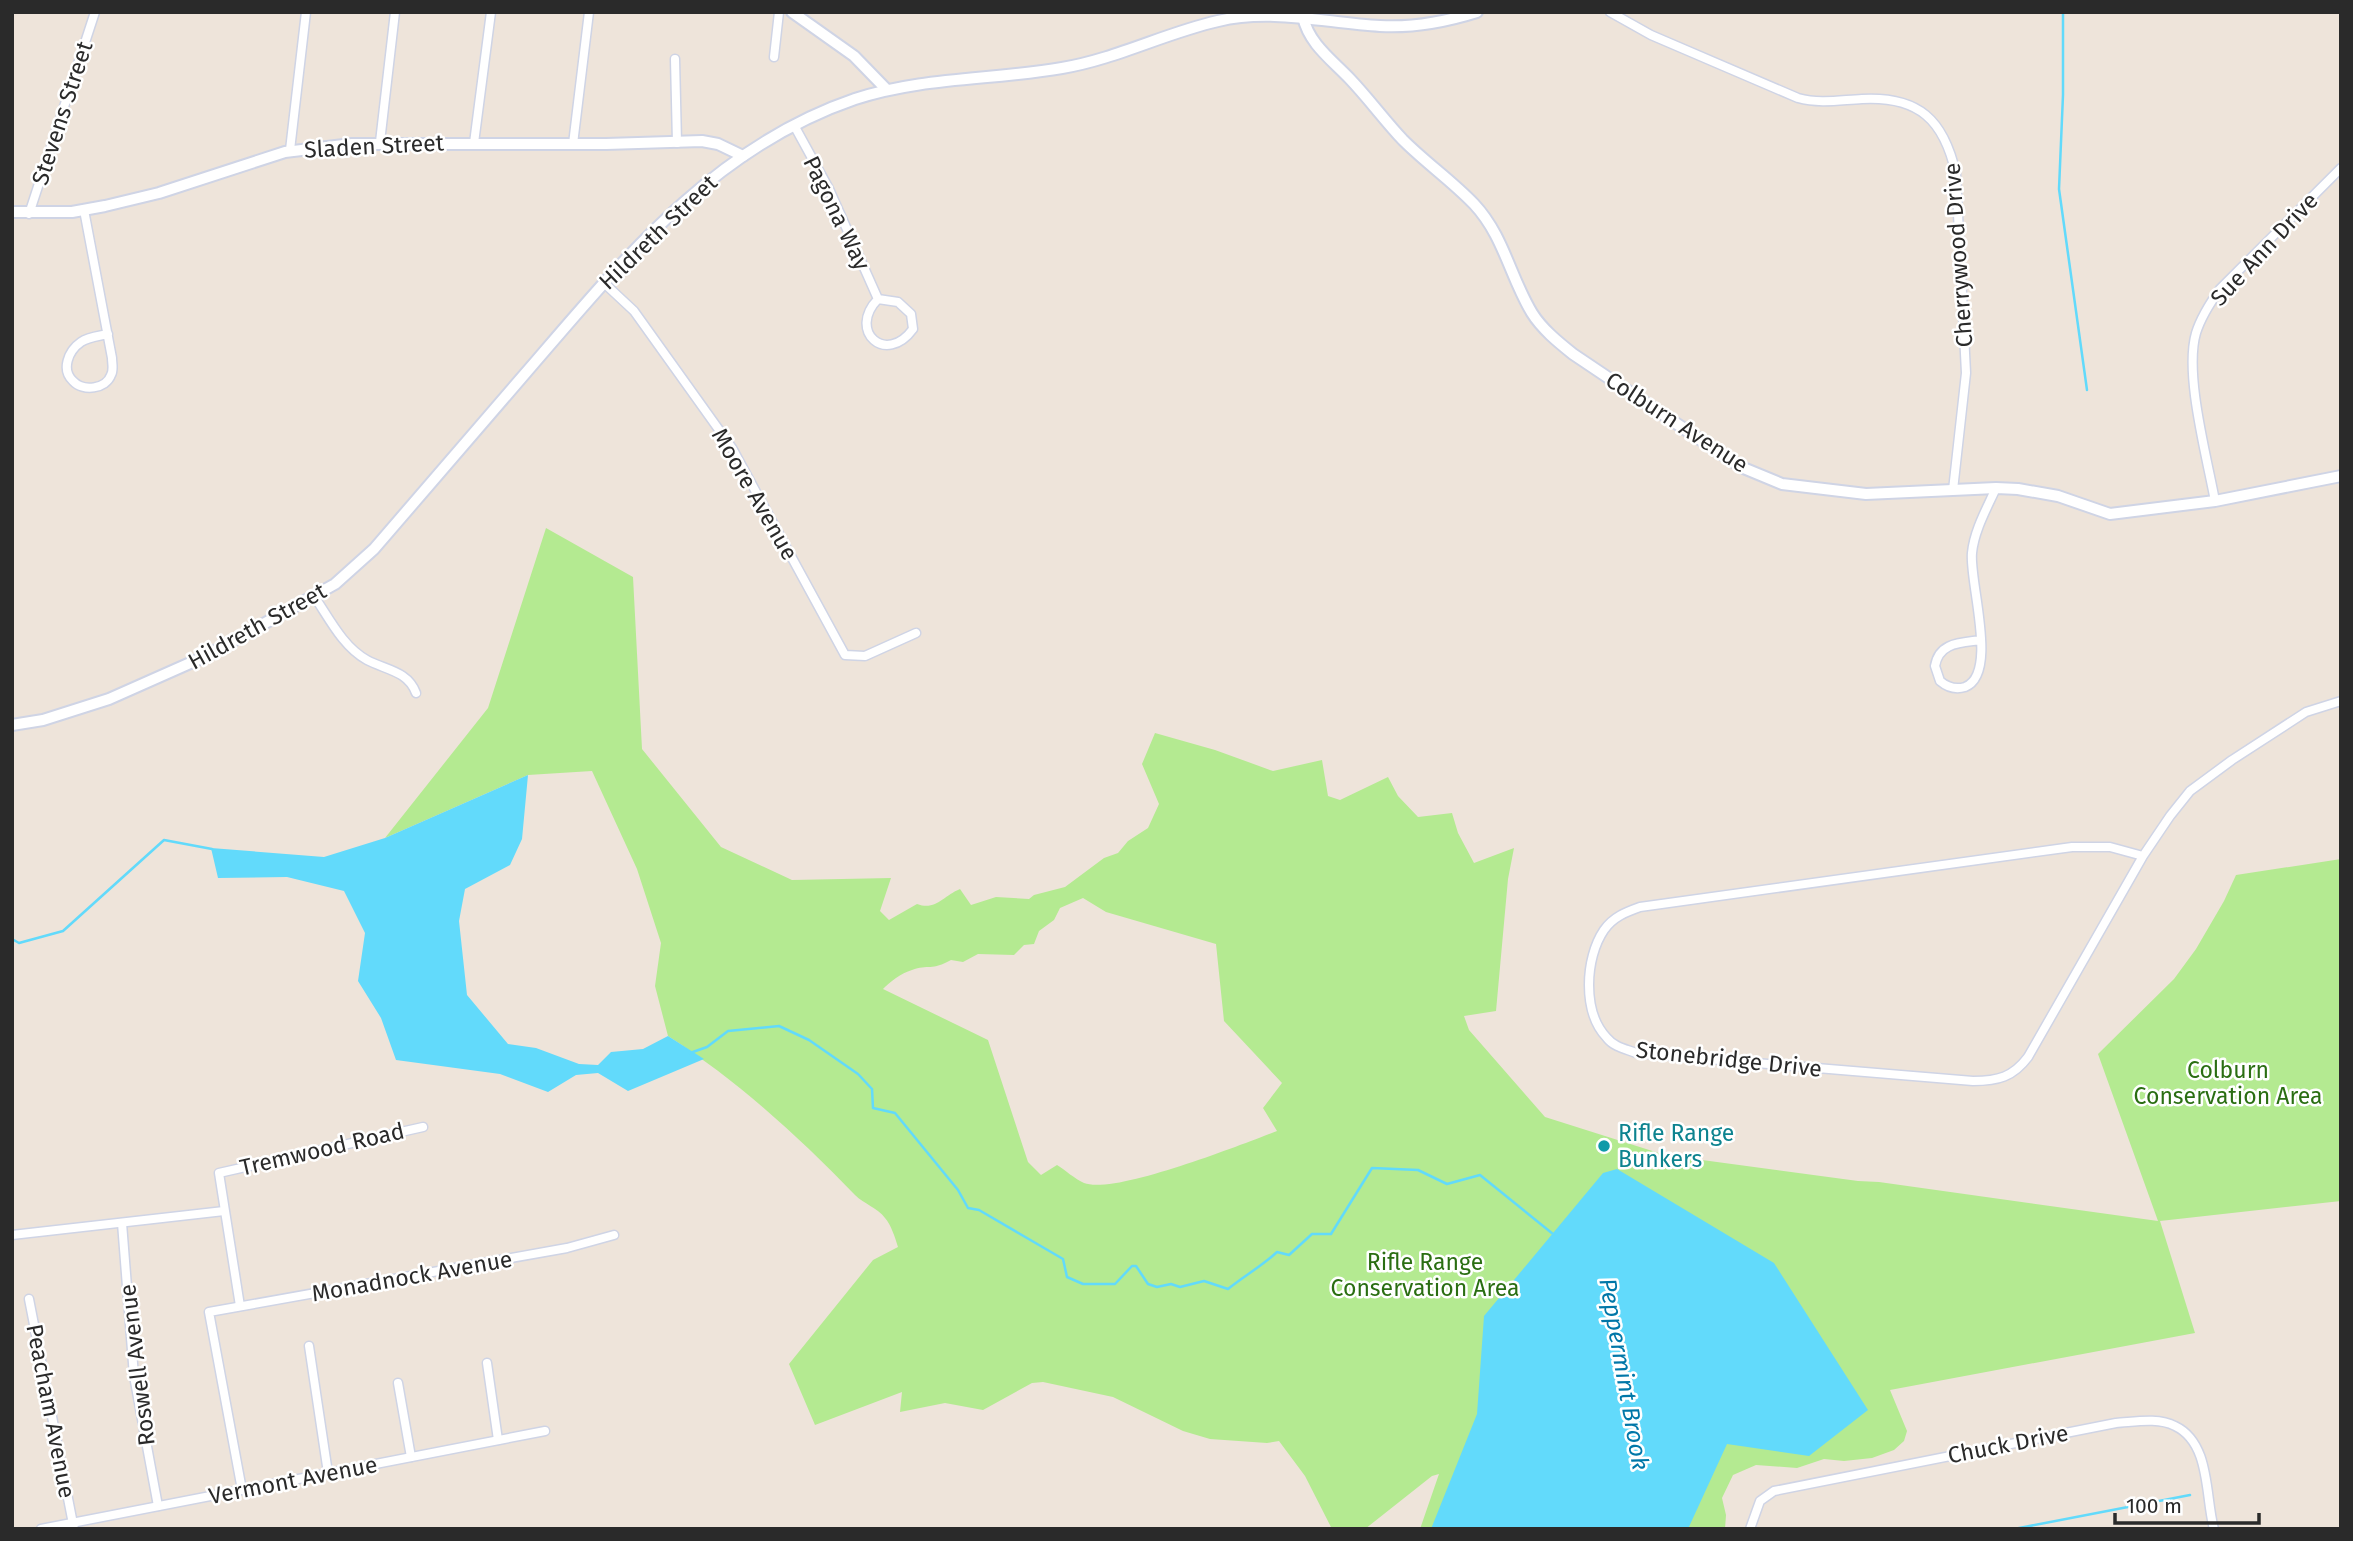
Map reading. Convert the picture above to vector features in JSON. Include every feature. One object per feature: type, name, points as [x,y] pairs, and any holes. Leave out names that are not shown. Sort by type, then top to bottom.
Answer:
[{"type":"street","name":"Stevens Street","points":[[29,214],[95,12]]},
{"type":"street","points":[[290,150],[306,12]]},
{"type":"street","points":[[380,142],[395,12]]},
{"type":"street","points":[[474,143],[491,12]]},
{"type":"street","points":[[573,144],[589,12]]},
{"type":"street","points":[[774,57],[779,12]]},
{"type":"street","points":[[792,12],[855,56],[887,90]]},
{"type":"street","name":"Hildreth Street","points":[[12,725],[61,715],[131,691],[206,656],[335,584],[374,549],[604,283],[652,232],[691,195],[743,156],[794,127],[854,100],[887,90],[935,81],[1065,68],[1112,56],[1217,21],[1246,16],[1303,17],[1381,26],[1419,26],[1451,21],[1477,12]]},
{"type":"street","name":"Cherrywood Drive","points":[[1610,12],[1651,35],[1798,98],[1823,102],[1875,98],[1907,103],[1934,122],[1944,135],[1956,174],[1966,346],[1965,399],[1953,490]]},
{"type":"street","name":"Colburn Avenue","points":[[1303,17],[1306,29],[1315,44],[1367,96],[1404,140],[1478,208],[1499,236],[1532,313],[1551,336],[1573,354],[1741,467],[1783,484],[1866,494],[1996,488],[2058,496],[2110,514],[2215,501],[2341,476]]},
{"type":"street","points":[[675,59],[677,142]]},
{"type":"street","name":"Pagona Way","points":[[794,127],[829,190],[878,299]]},
{"type":"street","name":"Sladen Street","points":[[12,212],[29,214],[84,210],[159,192],[255,159],[290,150],[380,142],[573,144],[702,141],[718,144],[743,156]]},
{"type":"street","name":"Sue Ann Drive","points":[[2215,501],[2194,383],[2193,348],[2196,332],[2209,304],[2220,289],[2341,168]]},
{"type":"street","points":[[84,210],[108,334],[112,358],[111,376],[105,383],[97,387],[78,385],[66,368],[69,356],[81,342],[108,334]]},
{"type":"street","name":"Moore Avenue","points":[[604,283],[634,311],[732,448],[845,655],[866,656],[916,633]]},
{"type":"street","name":"Pagona Way","points":[[878,299],[898,302],[911,314],[913,329],[899,344],[886,345],[869,336],[866,317],[878,299]]},
{"type":"street","points":[[1981,640],[1951,645],[1941,651],[1935,666],[1940,681],[1954,688],[1964,687],[1973,682],[1980,665],[1981,640],[1972,551],[1996,488]]},
{"type":"street","points":[[314,596],[349,645],[367,660],[408,679],[416,693]]},
{"type":"street","name":"Stonebridge Drive","points":[[2143,856],[2110,847],[2073,847],[1640,907],[1616,917],[1605,928],[1598,942],[1592,956],[1590,974],[1592,1010],[1607,1039],[1620,1048],[1636,1053],[1973,1081],[2003,1078],[2012,1074],[2028,1057],[2143,856],[2190,792],[2232,760],[2306,712],[2341,701]]},
{"type":"street","name":"Tremwood Road","points":[[224,1211],[219,1173],[423,1126]]},
{"type":"street","points":[[12,1236],[224,1211],[240,1306]]},
{"type":"street","name":"Roswell Avenue","points":[[121,1223],[134,1376],[158,1506]]},
{"type":"street","name":"Monadnock Avenue","points":[[242,1490],[209,1312],[567,1248],[614,1235]]},
{"type":"street","name":"Peacham Avenue","points":[[29,1299],[73,1526]]},
{"type":"street","points":[[309,1346],[328,1473]]},
{"type":"street","points":[[487,1363],[498,1440]]},
{"type":"street","points":[[398,1383],[411,1457]]},
{"type":"street","name":"Chuck Drive","points":[[1751,1529],[1760,1501],[1774,1491],[2116,1423],[2150,1421],[2175,1425],[2191,1437],[2204,1465],[2209,1512],[2214,1529]]},
{"type":"street","name":"Vermont Avenue","points":[[41,1529],[73,1526],[158,1506],[545,1431]]},
{"type":"green space","name":"Rifle Range Conservation Area","points":[[546,528],[633,577],[642,749],[721,847],[792,880],[891,878],[880,911],[889,920],[917,904],[929,906],[960,889],[971,905],[996,897],[1029,899],[1034,895],[1065,887],[1104,858],[1118,853],[1128,841],[1148,828],[1159,804],[1142,764],[1155,733],[1215,750],[1273,771],[1322,760],[1328,796],[1340,800],[1388,777],[1398,796],[1418,817],[1452,813],[1458,833],[1474,863],[1514,848],[1508,879],[1496,1011],[1464,1016],[1469,1030],[1545,1117],[1665,1155],[2158,1221],[2098,1054],[2174,979],[2196,949],[2236,875],[2341,859],[2341,1201],[2160,1221],[2195,1333],[1890,1390],[1907,1431],[1904,1441],[1894,1450],[1872,1458],[1844,1461],[1824,1459],[1797,1468],[1756,1465],[1733,1475],[1722,1498],[1726,1515],[1725,1529],[1420,1529],[1439,1474],[1432,1476],[1365,1529],[1332,1529],[1305,1476],[1279,1441],[1267,1443],[1210,1439],[1183,1431],[1113,1397],[1043,1382],[1032,1383],[983,1410],[945,1403],[900,1412],[902,1392],[815,1425],[789,1364],[873,1260],[898,1247],[891,1228],[882,1215],[855,1195],[766,1110],[694,1053],[668,1036],[655,986],[661,943],[637,869],[592,771],[528,775],[385,838],[488,708]],"holes":[[[1083,898],[1106,912],[1216,944],[1224,1021],[1282,1083],[1263,1108],[1277,1131],[1179,1166],[1122,1182],[1100,1185],[1084,1183],[1057,1165],[1041,1175],[1028,1162],[988,1040],[883,989],[900,975],[917,968],[939,965],[951,960],[963,962],[978,954],[1014,955],[1024,945],[1034,944],[1039,931],[1054,920],[1060,908]]]},
{"type":"water","points":[[528,775],[522,839],[510,865],[465,889],[459,921],[467,995],[508,1044],[536,1048],[579,1064],[598,1065],[611,1052],[643,1049],[668,1036],[704,1059],[628,1091],[598,1073],[576,1075],[548,1092],[500,1074],[396,1060],[381,1018],[358,981],[365,933],[344,891],[287,877],[218,878],[211,848],[324,857],[385,838]]},
{"type":"water","points":[[1617,1169],[1774,1263],[1868,1410],[1809,1456],[1727,1444],[1688,1529],[1431,1529],[1477,1414],[1484,1316],[1603,1173]]},
{"type":"waterway","points":[[2063,12],[2059,189],[2087,390]]},
{"type":"waterway","name":"Peppermint Brook","points":[[12,939],[19,943],[63,931],[164,840],[212,849]]},
{"type":"waterway","name":"Peppermint Brook","points":[[690,1053],[707,1047],[728,1031],[779,1026],[809,1040],[858,1074],[872,1089],[873,1108],[895,1113],[958,1190],[968,1208],[979,1210],[1063,1259],[1067,1277],[1083,1284],[1115,1284],[1132,1266],[1136,1266],[1148,1284],[1157,1287],[1171,1284],[1180,1287],[1204,1281],[1228,1289],[1277,1252],[1289,1255],[1312,1234],[1331,1234],[1372,1168],[1418,1170],[1447,1184],[1480,1175],[1553,1234]]},
{"type":"waterway","name":"Peppermint Brook","points":[[2014,1529],[2190,1495]]},
{"type":"place","name":"Rifle Range Bunkers","points":[[1604,1146]]},
{"type":"park label","name":"Colburn Conservation Area","points":[[2228,1083]]}]
